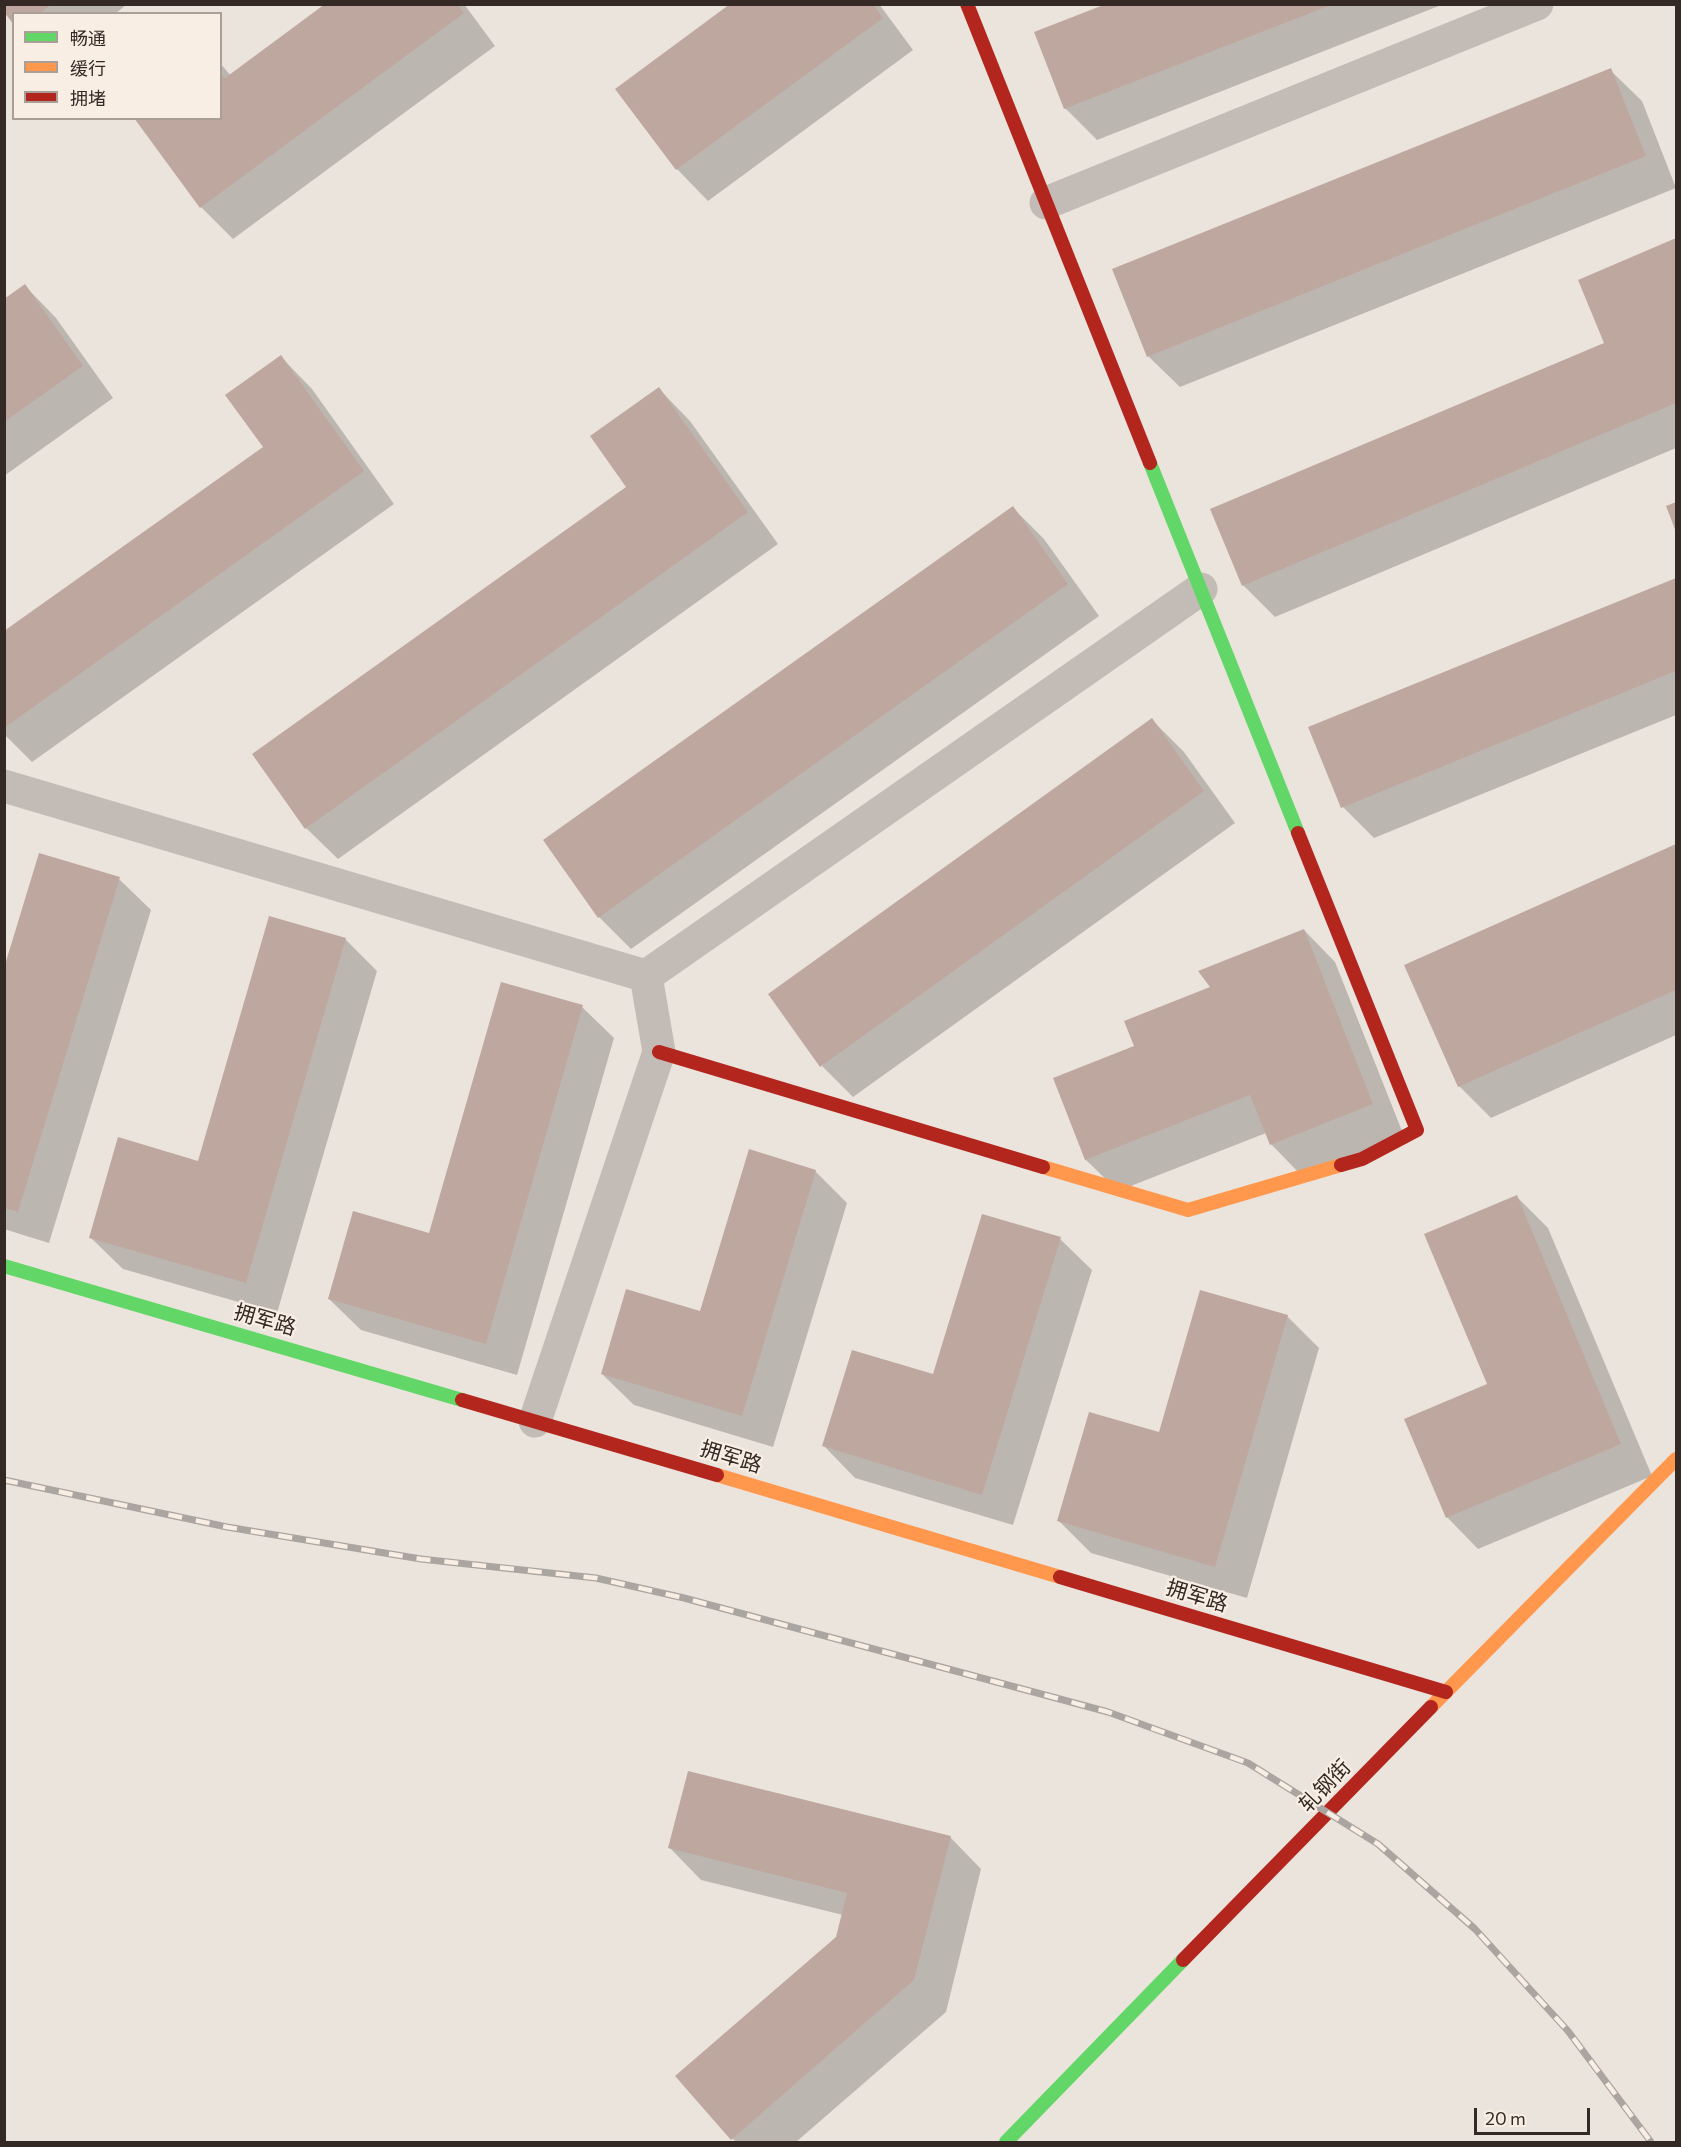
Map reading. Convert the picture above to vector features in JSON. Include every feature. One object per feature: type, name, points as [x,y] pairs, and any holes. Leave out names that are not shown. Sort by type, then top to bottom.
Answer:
[{"type":"street","points":[[659,1052],[1188,1210],[1362,1159],[1417,1130],[967,4]]},
{"type":"street","points":[[1046,203],[1537,4]]},
{"type":"street","points":[[646,976],[1201,589]]},
{"type":"street","points":[[4,786],[646,976]]},
{"type":"street","points":[[535,1421],[659,1052],[646,976]]},
{"type":"street","name":"拥军路","points":[[4,1266],[1446,1692]]},
{"type":"street","name":"轧钢街","points":[[1006,2142],[1677,1459]]},
{"type":"building","points":[[4,4],[52,4],[42,12],[12,12],[12,22],[4,12]]},
{"type":"building","points":[[325,4],[457,4],[464,13],[200,208],[135,120],[222,120],[222,74],[225,78]]},
{"type":"building","points":[[730,4],[873,4],[883,18],[676,170],[615,89]]},
{"type":"building","points":[[1106,4],[1331,5],[1064,109],[1034,32]]},
{"type":"building","points":[[1611,68],[1646,156],[1147,357],[1112,269]]},
{"type":"building","points":[[1676,238],[1676,403],[1242,586],[1210,509],[1604,343],[1578,280]]},
{"type":"building","points":[[25,284],[83,366],[4,422],[4,299]]},
{"type":"building","points":[[281,355],[364,471],[4,728],[4,631],[263,447],[225,395]]},
{"type":"building","points":[[659,387],[748,512],[305,829],[252,754],[626,487],[590,436]]},
{"type":"building","points":[[1676,502],[1676,532],[1666,506]]},
{"type":"building","points":[[1013,506],[1068,584],[598,918],[543,840]]},
{"type":"building","points":[[1676,578],[1676,671],[1341,808],[1308,727]]},
{"type":"building","points":[[1152,718],[1204,791],[820,1067],[768,994]]},
{"type":"building","points":[[1676,844],[1676,990],[1458,1087],[1404,965]]},
{"type":"building","points":[[39,853],[120,877],[18,1212],[4,1208],[4,968]]},
{"type":"building","points":[[269,916],[346,938],[246,1283],[89,1238],[118,1137],[198,1161]]},
{"type":"building","points":[[1304,929],[1373,1104],[1270,1145],[1250,1095],[1085,1160],[1053,1078],[1134,1046],[1124,1021],[1210,987],[1198,971]]},
{"type":"building","points":[[501,982],[583,1005],[486,1344],[328,1299],[353,1211],[429,1233]]},
{"type":"building","points":[[749,1149],[816,1170],[742,1416],[601,1374],[626,1289],[700,1311]]},
{"type":"building","points":[[1517,1195],[1621,1444],[1446,1518],[1404,1419],[1487,1384],[1424,1234]]},
{"type":"building","points":[[982,1214],[1061,1237],[982,1495],[822,1446],[852,1350],[933,1374]]},
{"type":"building","points":[[1200,1290],[1288,1315],[1215,1567],[1057,1521],[1089,1412],[1159,1432]]},
{"type":"building","points":[[688,1771],[951,1836],[914,1980],[731,2140],[675,2076],[836,1937],[847,1893],[668,1848]]},
{"type":"railway","points":[[4,1480],[227,1527],[421,1559],[596,1578],[684,1598],[1108,1712],[1248,1763],[1378,1844],[1475,1929],[1568,2031],[1651,2142]]},
{"type":"traffic: fast","points":[[1150,463],[1298,833]]},
{"type":"traffic: fast","points":[[4,1266],[462,1400]]},
{"type":"traffic: fast","points":[[1006,2142],[1183,1960]]},
{"type":"traffic: slow","points":[[1043,1167],[1188,1210],[1341,1165]]},
{"type":"traffic: slow","points":[[1431,1707],[1676,1459]]},
{"type":"traffic: slow","points":[[717,1475],[1060,1577]]},
{"type":"traffic: jam","points":[[967,4],[1150,463]]},
{"type":"traffic: jam","points":[[1298,833],[1417,1130],[1362,1159],[1341,1165]]},
{"type":"traffic: jam","points":[[659,1052],[1043,1167]]},
{"type":"traffic: jam","points":[[462,1400],[717,1475]]},
{"type":"traffic: jam","points":[[1060,1577],[1446,1692]]},
{"type":"traffic: jam","points":[[1183,1960],[1431,1707]]}]
